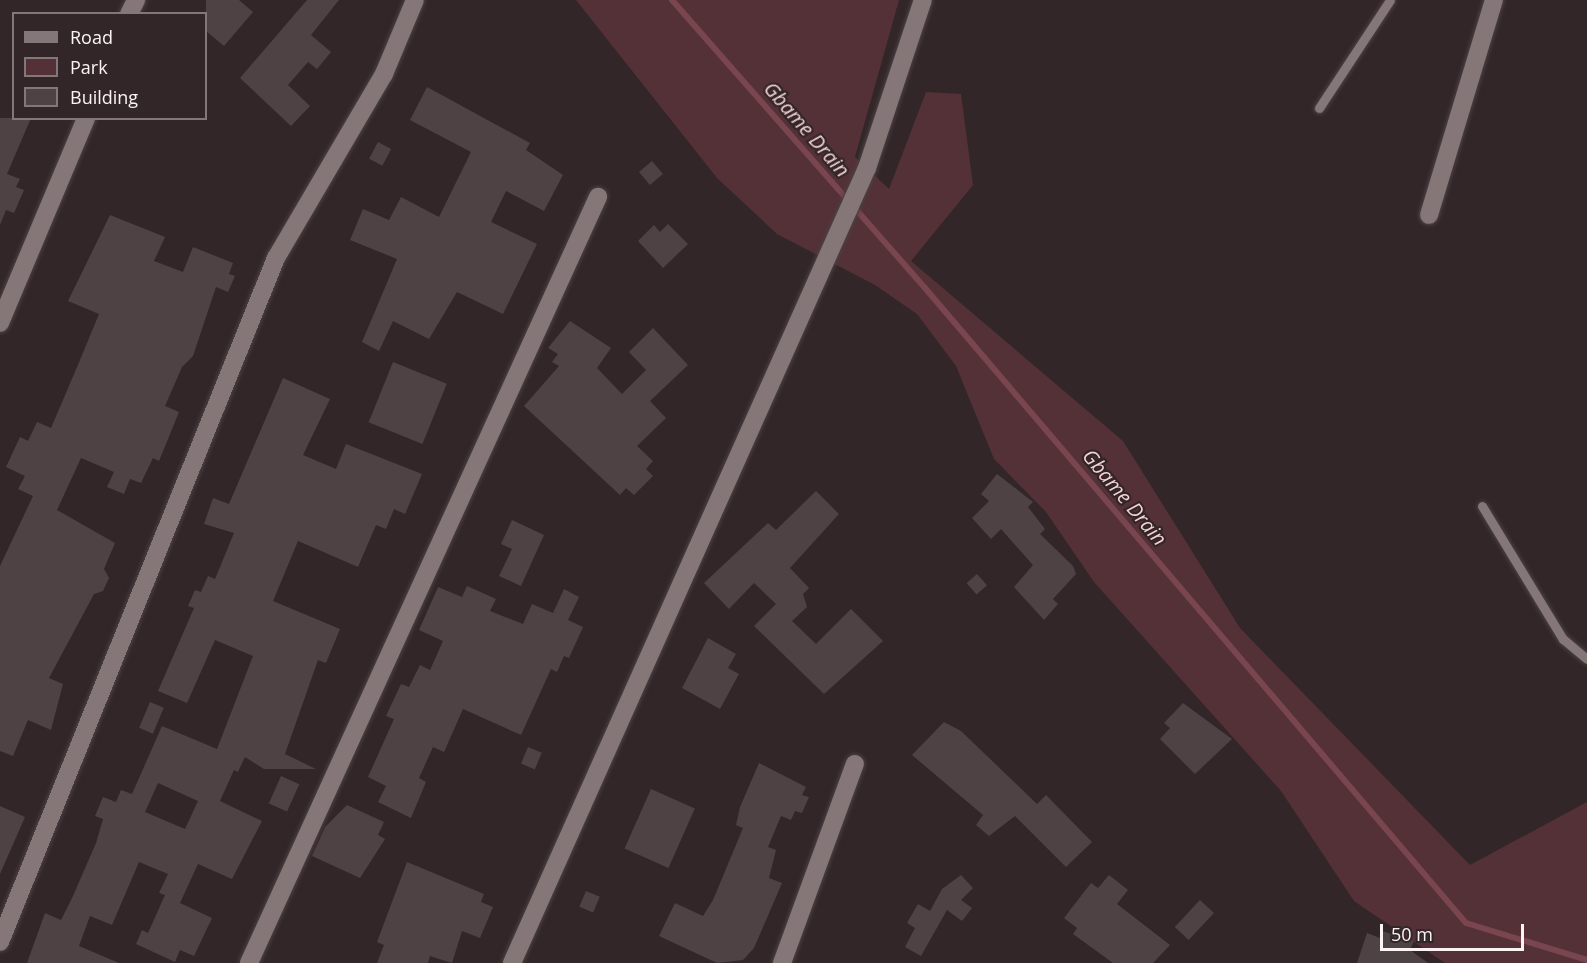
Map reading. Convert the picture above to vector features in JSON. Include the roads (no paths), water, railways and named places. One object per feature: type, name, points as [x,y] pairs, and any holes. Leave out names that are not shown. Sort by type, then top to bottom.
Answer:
[{"type":"street","points":[[0,942],[276,258],[384,74],[415,0]]},
{"type":"street","points":[[512,963],[769,397],[803,310],[867,168],[923,0]]},
{"type":"street","points":[[1429,215],[1494,0]]},
{"type":"street","points":[[0,323],[85,120]]},
{"type":"street","points":[[249,963],[598,197]]},
{"type":"street","points":[[782,963],[855,764]]},
{"type":"lane","points":[[1319,108],[1390,0]]},
{"type":"lane","points":[[1482,506],[1563,639],[1587,659]]},
{"type":"waterway","name":"Gbame Drain","points":[[672,0],[925,288],[1466,923],[1587,960]]}]
